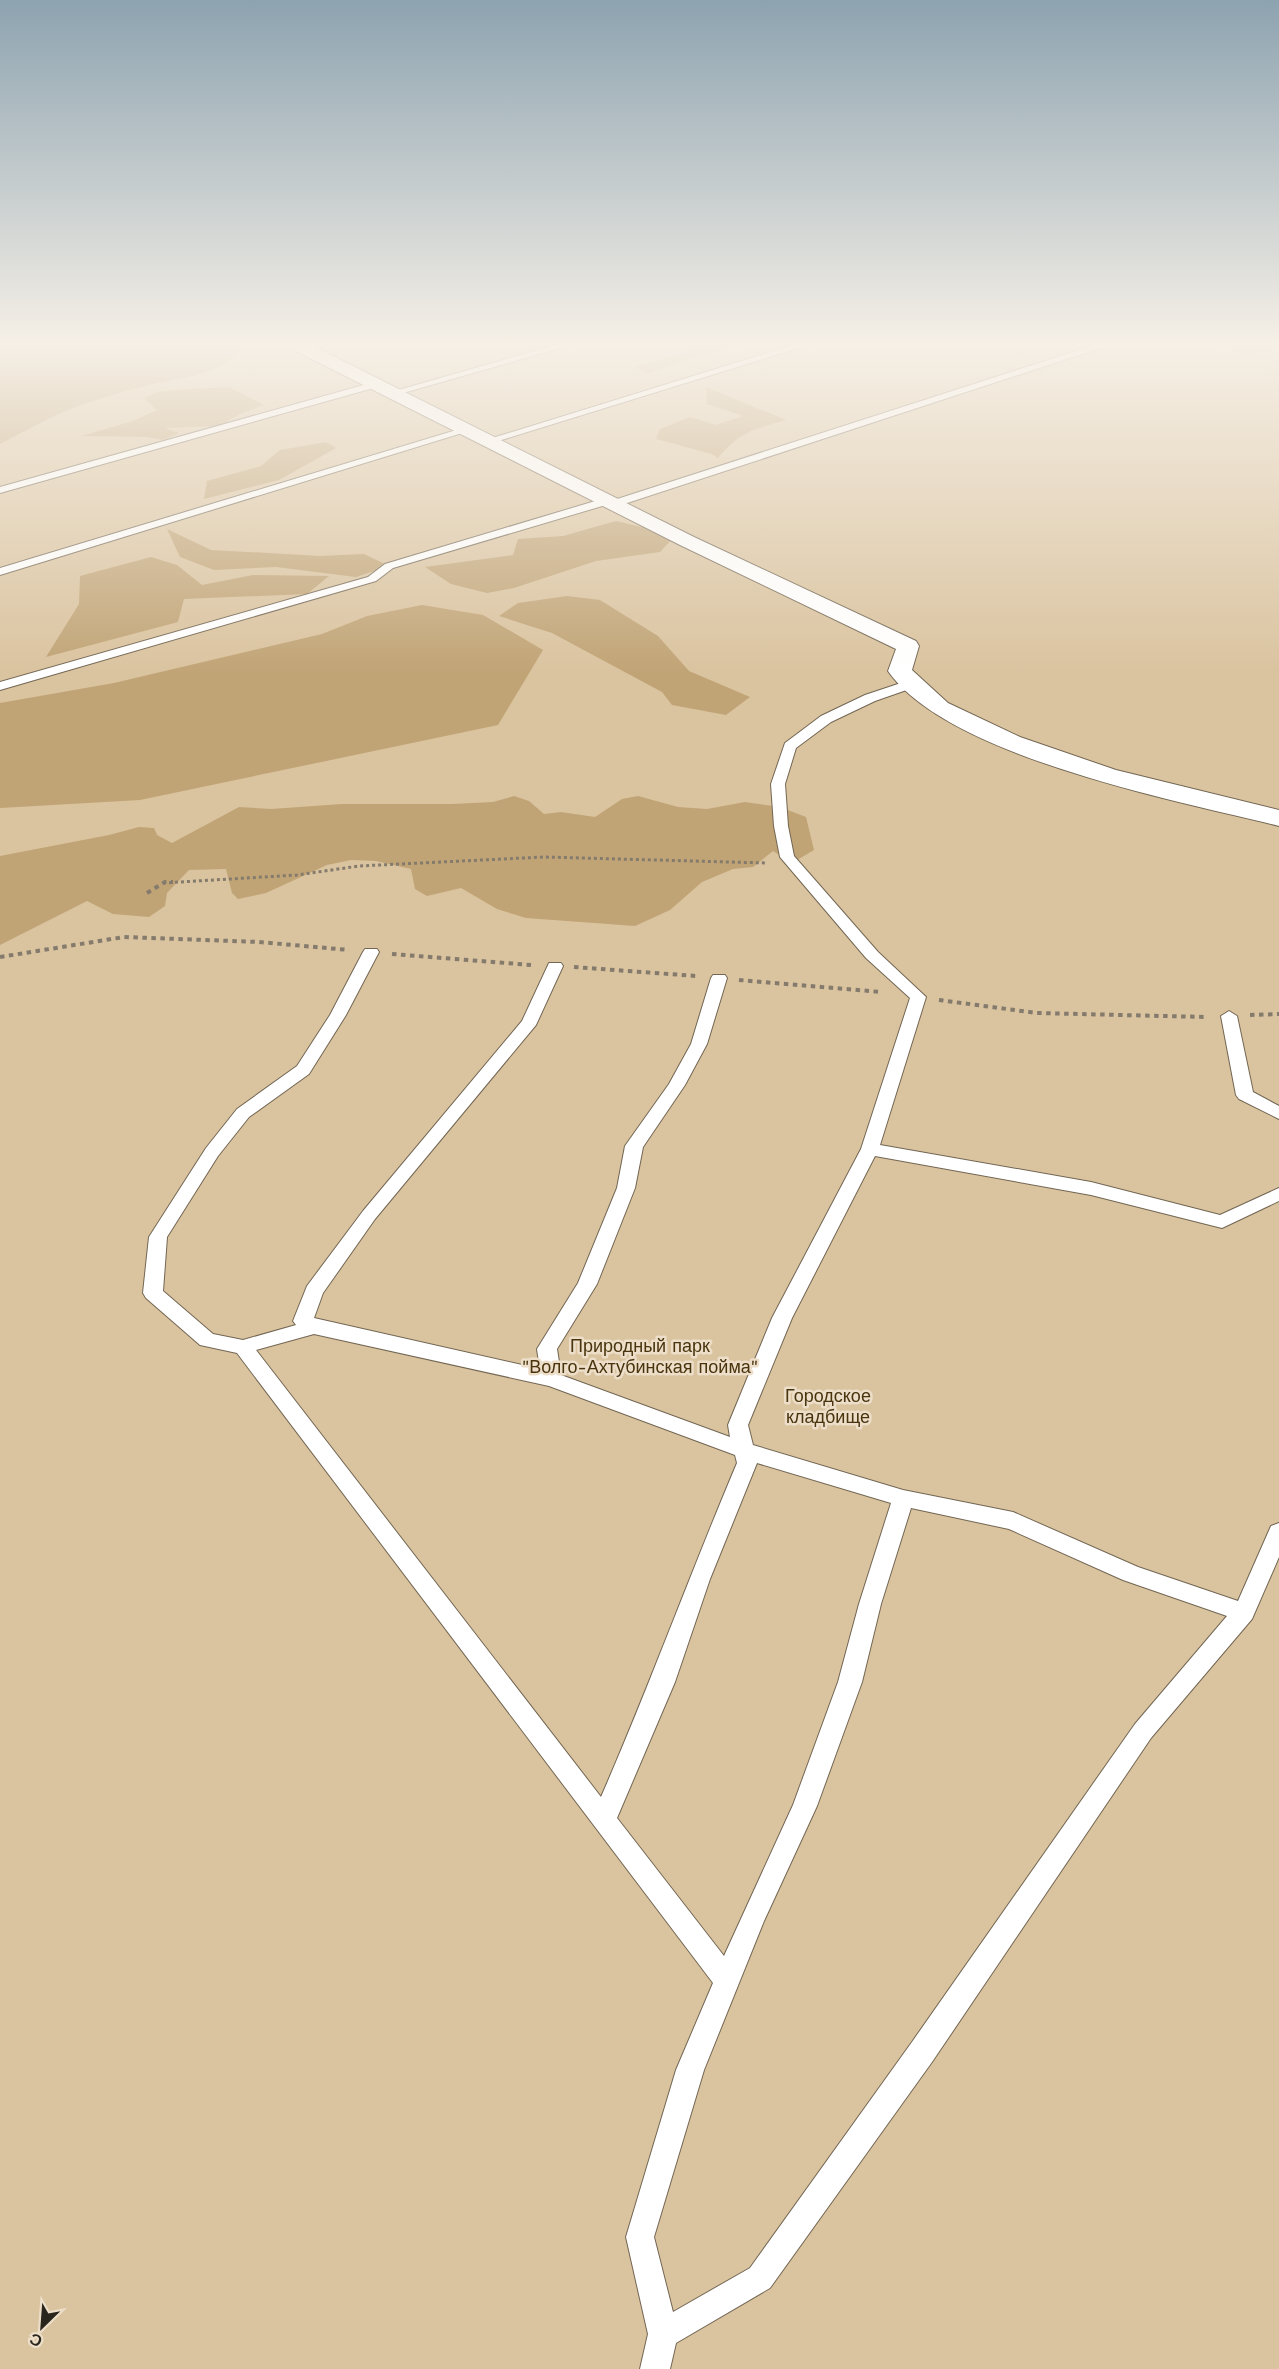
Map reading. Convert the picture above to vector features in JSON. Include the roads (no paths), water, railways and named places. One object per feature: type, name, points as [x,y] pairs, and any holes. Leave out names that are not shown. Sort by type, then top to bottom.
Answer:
[{"type":"street","points":[[513,452],[610,502],[908,646],[900,671],[940,708],[1011,742],[1107,775],[1279,818]]},
{"type":"lane","points":[[0,490],[146,452]]},
{"type":"lane","points":[[0,572],[396,452]]},
{"type":"lane","points":[[0,686],[372,579],[389,566],[610,502],[769,452]]},
{"type":"lane","points":[[604,1820],[663,1682],[703,1569],[747,1463],[738,1425],[782,1318],[870,1149],[918,997],[872,955],[787,857],[780,826],[778,784],[790,746],[826,718],[870,698],[913,683]]},
{"type":"lane","points":[[314,1328],[243,1347],[207,1340],[153,1293],[158,1237],[212,1152],[243,1113],[303,1070],[338,1015],[370,952]]},
{"type":"lane","points":[[555,966],[530,1022],[369,1215],[314,1291],[303,1321],[314,1328],[552,1379],[744,1450],[903,1498],[1013,1521],[1131,1574],[1244,1612]]},
{"type":"lane","points":[[552,1379],[547,1349],[591,1273],[626,1188],[634,1146],[677,1085],[699,1044],[719,978]]},
{"type":"lane","points":[[1229,1016],[1245,1095],[1279,1113]]},
{"type":"lane","points":[[870,1149],[1064,1182],[1146,1199],[1222,1222],[1279,1194]]},
{"type":"lane","points":[[243,1347],[727,1981]]},
{"type":"lane","points":[[655,2369],[663,2334],[640,2237],[690,2070],[753,1917],[805,1806],[850,1682],[870,1604],[903,1498]]},
{"type":"lane","points":[[663,2334],[760,2278],[929,2042],[1143,1731],[1244,1612],[1279,1532]]},
{"type":"park label","name":"Природный парк \"Волго-Ахтубинская пойма\"","points":[[640,1355]]},
{"type":"park label","name":"Городское кладбище","points":[[828,1405]]}]
